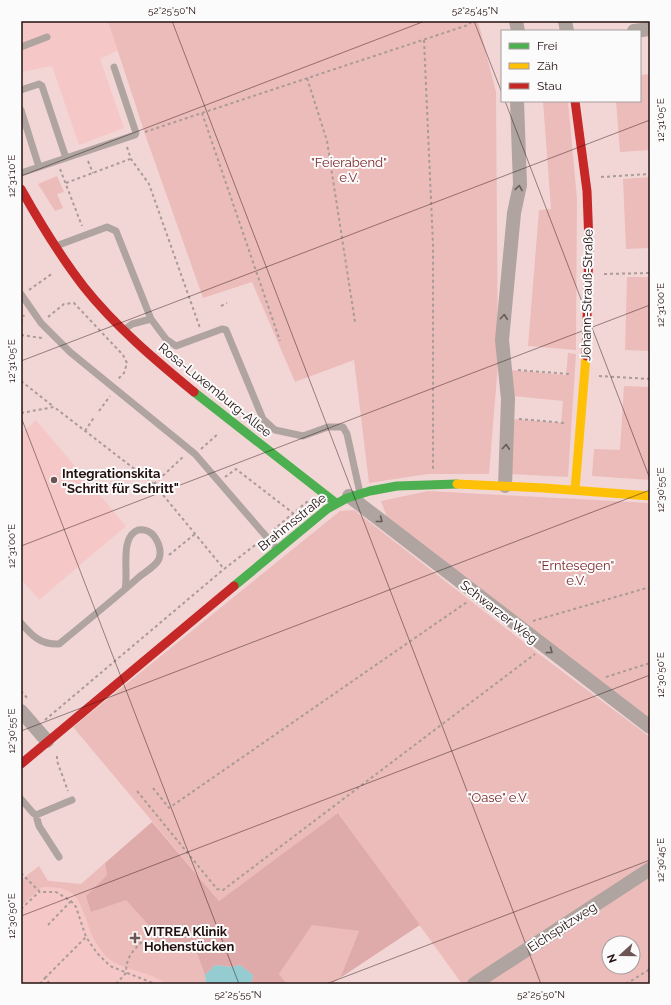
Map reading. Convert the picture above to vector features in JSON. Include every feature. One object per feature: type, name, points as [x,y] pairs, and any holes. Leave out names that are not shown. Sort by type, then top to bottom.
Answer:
[{"type":"street","points":[[505,486],[508,418],[502,340],[514,214],[520,185],[517,102]]},
{"type":"street","name":"Johann-Strauß-Straße","points":[[575,102],[586,178],[588,274],[585,376],[576,490]]},
{"type":"street","name":"Rosa-Luxemburg-Allee","points":[[21,189],[67,265],[95,300],[125,330],[177,379],[336,503]]},
{"type":"street","name":"Brahmsstraße","points":[[21,764],[336,503],[355,495],[423,484],[505,486],[650,496]]},
{"type":"street","name":"Schwarzer Weg","points":[[355,495],[650,727]]},
{"type":"street","points":[[26,707],[47,741]]},
{"type":"street","name":"Eichspitzweg","points":[[474,984],[650,869]]},
{"type":"lane","points":[[21,47],[48,37]]},
{"type":"lane","points":[[21,173],[135,135],[136,133],[114,67]]},
{"type":"lane","points":[[21,90],[39,84],[42,86],[66,158]]},
{"type":"lane","points":[[21,110],[39,167]]},
{"type":"lane","points":[[55,246],[107,227],[116,231],[151,319],[166,340],[176,346],[203,335],[222,329],[226,330],[263,419],[275,430],[303,436],[328,427],[343,427],[347,434],[355,495]]},
{"type":"lane","points":[[21,294],[41,323],[70,352],[195,454],[278,550]]},
{"type":"lane","points":[[125,330],[132,324],[151,319]]},
{"type":"lane","points":[[21,623],[33,637],[48,645],[59,644],[125,589],[158,560],[161,553],[158,542],[152,532],[143,529],[134,532],[128,539],[126,550],[127,580],[125,589]]},
{"type":"lane","points":[[21,799],[32,814],[36,815],[39,826],[58,857]]},
{"type":"lane","points":[[36,815],[72,800]]},
{"type":"path","points":[[135,135],[424,40],[468,25],[472,21]]},
{"type":"path","points":[[424,40],[433,245],[433,470],[435,484]]},
{"type":"path","points":[[307,78],[327,140],[355,322]]},
{"type":"path","points":[[202,113],[280,341]]},
{"type":"path","points":[[124,139],[131,159],[149,184],[203,335]]},
{"type":"path","points":[[85,152],[93,173]]},
{"type":"path","points":[[66,183],[131,159]]},
{"type":"path","points":[[58,161],[85,235]]},
{"type":"path","points":[[586,178],[650,174]]},
{"type":"path","points":[[21,294],[67,265]]},
{"type":"path","points":[[588,274],[650,273]]},
{"type":"path","points":[[41,323],[64,304],[74,303],[123,355],[127,363],[124,372],[112,386],[111,395],[99,411]]},
{"type":"path","points":[[221,306],[227,303]]},
{"type":"path","points":[[21,322],[24,316]]},
{"type":"path","points":[[21,335],[45,339]]},
{"type":"path","points":[[505,368],[585,376],[650,379]]},
{"type":"path","points":[[21,381],[154,484],[224,569]]},
{"type":"path","points":[[21,413],[54,407]]},
{"type":"path","points":[[85,431],[95,416]]},
{"type":"path","points":[[508,418],[581,424]]},
{"type":"path","points":[[236,469],[308,525]]},
{"type":"path","points":[[40,714],[45,720],[48,718],[320,490]]},
{"type":"path","points":[[158,560],[173,553],[195,534]]},
{"type":"path","points":[[531,621],[650,588]]},
{"type":"path","points":[[153,788],[169,808],[470,600]]},
{"type":"path","points":[[137,791],[217,889],[223,890],[537,652]]},
{"type":"path","points":[[606,677],[650,664]]},
{"type":"path","points":[[21,691],[26,707]]},
{"type":"path","points":[[48,718],[60,732],[57,760],[72,800]]},
{"type":"path","points":[[21,873],[40,892]]},
{"type":"path","points":[[21,909],[40,892],[56,892],[71,901],[76,907],[86,937],[97,953],[110,966],[155,984]]},
{"type":"path","points":[[48,924],[71,901]]},
{"type":"path","points":[[40,984],[86,937]]},
{"type":"path","points":[[116,984],[126,973],[126,961],[133,950],[143,941]]},
{"type":"path","points":[[626,984],[650,969]]},
{"type":"path","points":[[45,978],[50,984]]},
{"type":"shaded area","points":[[21,21],[108,21],[119,50],[100,59],[124,128],[79,145],[52,66],[21,72]]},
{"type":"shaded area","name":"Integrationskita \"Schritt für Schritt\"","points":[[36,420],[126,526],[39,600],[21,579],[21,433]]},
{"type":"shaded area","points":[[338,813],[420,925],[340,978],[359,931],[312,925],[279,974],[287,984],[251,984],[253,975],[240,965],[232,967],[215,965],[205,975],[194,945],[155,945],[153,930],[126,900],[91,912],[86,896],[107,875],[105,863],[152,822],[219,901]]},
{"type":"shaded area","name":"VITREA Klinik Hohenstücken","points":[[152,822],[287,984],[21,984],[21,890],[35,879],[81,884]]},
{"type":"green space","name":"\"Feierabend\" e.V.","points":[[108,21],[478,21],[496,92],[498,364],[489,474],[428,474],[369,483],[354,360],[295,382],[252,282],[203,298],[146,137]]},
{"type":"green space","points":[[650,74],[650,150],[620,152],[616,102],[641,102],[641,75]]},
{"type":"green space","points":[[543,102],[568,102],[577,199],[576,350],[528,346],[539,210],[551,209]]},
{"type":"green space","points":[[57,176],[64,192],[57,194],[63,208],[55,211],[38,184]]},
{"type":"green space","points":[[650,177],[650,248],[626,249],[623,179]]},
{"type":"green space","points":[[627,277],[650,277],[650,351],[625,350]]},
{"type":"green space","points":[[568,353],[576,354],[568,477],[510,474],[513,419],[561,423],[563,401],[513,396],[511,370],[566,375]]},
{"type":"green space","points":[[624,386],[650,387],[650,480],[592,476],[594,449],[620,450]]},
{"type":"green space","name":"\"Erntesegen\" e.V.","points":[[428,491],[650,503],[650,721],[387,517],[381,501]]},
{"type":"green space","name":"\"Oase\" e.V.","points":[[354,510],[539,654],[650,737],[650,865],[467,984],[462,984],[339,814],[219,901],[73,727],[340,511]]},
{"type":"green space","points":[[105,863],[107,875],[86,896],[126,900],[153,930],[155,945],[194,945],[205,975],[206,984],[166,984],[151,975],[117,964],[103,953],[94,940],[82,908],[74,895],[67,890],[55,887],[42,887],[21,906],[21,880],[39,866],[48,881],[81,884]]},
{"type":"green space","points":[[650,876],[650,984],[482,984]]},
{"type":"green space","points":[[312,924],[359,931],[340,978],[331,984],[287,984],[279,974]]},
{"type":"water","points":[[215,965],[232,967],[240,965],[253,975],[251,984],[206,984],[205,975]]},
{"type":"traffic: fast","points":[[194,392],[336,503]]},
{"type":"traffic: fast","points":[[234,586],[327,509],[347,498],[370,491],[397,486],[457,484]]},
{"type":"traffic: slow","points":[[575,490],[586,356]]},
{"type":"traffic: slow","points":[[457,484],[544,488],[650,496]]},
{"type":"traffic: jam","points":[[575,102],[587,191],[589,244],[586,356]]},
{"type":"traffic: jam","points":[[21,189],[43,227],[84,287],[122,329],[194,392]]},
{"type":"traffic: jam","points":[[21,764],[234,586]]},
{"type":"place","name":"Integrationskita \"Schritt für Schritt\"","points":[[54,480]]},
{"type":"place","name":"VITREA Klinik Hohenstücken","points":[[135,938]]}]
